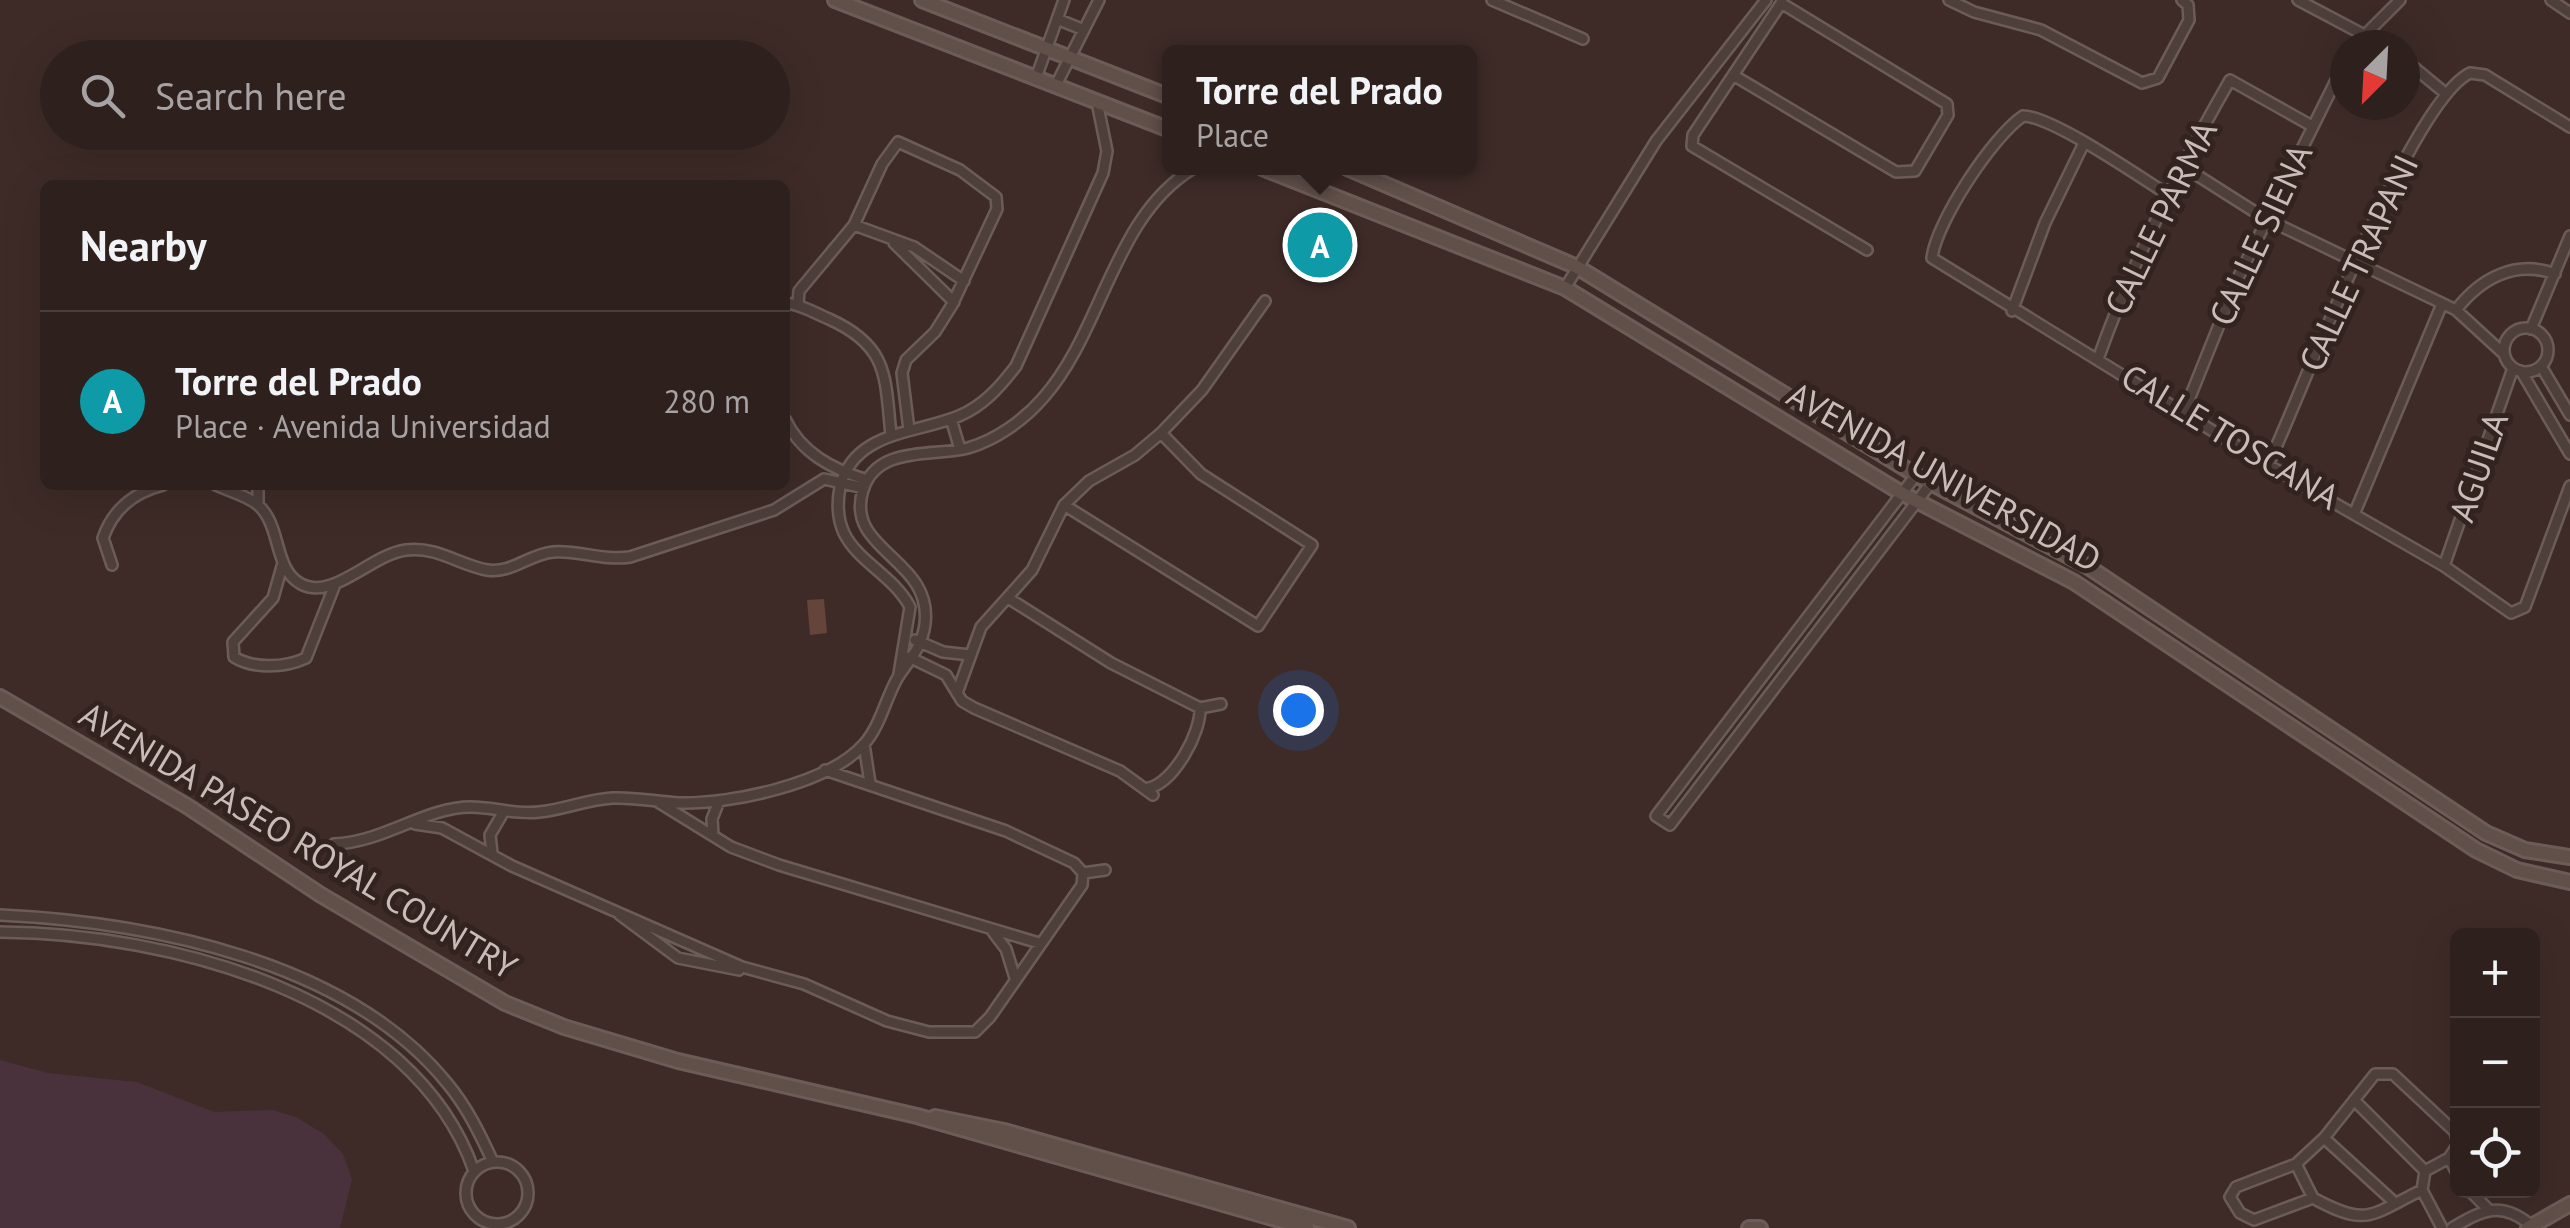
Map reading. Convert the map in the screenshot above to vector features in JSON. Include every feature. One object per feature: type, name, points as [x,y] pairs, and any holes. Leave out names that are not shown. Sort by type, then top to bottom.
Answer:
[{"type":"main road","points":[[834,0],[1037,75],[1162,127]]},
{"type":"main road","points":[[922,0],[1162,93]]},
{"type":"main road","name":"AVENIDA UNIVERSIDAD","points":[[1280,175],[1565,288],[1902,494],[2074,582],[2476,850],[2518,870],[2570,882]]},
{"type":"main road","name":"AVENIDA UNIVERSIDAD","points":[[1364,175],[1577,267],[1916,475],[2087,566],[2486,833],[2525,850],[2570,857]]},
{"type":"main road","name":"AVENIDA PASEO ROYAL COUNTRY","points":[[0,697],[187,806],[321,895],[505,1003],[564,1027],[678,1061],[1004,1137],[1348,1228]]},
{"type":"main road","name":"AVENIDA PASEO ROYAL COUNTRY","points":[[1142,1175],[1307,1228]]},
{"type":"main road","points":[[2530,1227],[2570,1204]]},
{"type":"main road","points":[[1749,1228],[1760,1228]]},
{"type":"street","points":[[1037,75],[1064,0]]},
{"type":"street","points":[[1057,83],[1099,0]]},
{"type":"street","points":[[1492,0],[1583,39]]},
{"type":"street","points":[[1565,288],[1656,141],[1766,0]]},
{"type":"street","points":[[1949,0],[1974,12],[2041,30],[2142,83],[2158,78],[2189,20],[2188,6],[2182,0]]},
{"type":"street","points":[[2365,30],[2400,0]]},
{"type":"street","points":[[2551,0],[2570,14]]},
{"type":"street","points":[[1733,75],[1906,175],[1916,171],[1948,115],[1947,104],[1782,2],[1733,75],[1693,135],[1694,150],[1867,250]]},
{"type":"street","points":[[2301,2],[2356,30]]},
{"type":"street","points":[[1057,19],[1084,30]]},
{"type":"street","points":[[2420,72],[2445,93]]},
{"type":"street","name":"CALLE TRAPANI","points":[[2268,466],[2356,263],[2422,129],[2445,93],[2470,72],[2485,75],[2570,127]]},
{"type":"street","name":"CALLE PARMA","points":[[2098,359],[2122,292],[2167,194],[2230,80],[2312,126]]},
{"type":"street","name":"CALLE SIENA","points":[[2184,412],[2266,219],[2330,91]]},
{"type":"street","points":[[334,844],[372,840],[413,823],[471,807],[536,813],[604,798],[718,801],[763,793],[826,770],[864,744],[898,677],[910,607],[903,592],[844,532],[838,512],[844,477],[861,452],[890,435],[951,419],[997,392],[1016,366],[1090,210],[1108,150],[1096,99]]},
{"type":"street","name":"CALLE TOSCANA","points":[[2084,144],[2033,116],[2012,123],[1951,210],[1932,250],[1935,261],[2268,466],[2444,566],[2510,613],[2521,610],[2528,599],[2570,486]]},
{"type":"street","points":[[798,304],[800,291],[854,225],[898,142],[929,153],[980,182],[996,197],[997,209],[954,302],[935,332],[906,360],[902,373],[909,430]]},
{"type":"street","points":[[2012,311],[2045,224],[2084,144],[2167,194]]},
{"type":"street","points":[[2181,165],[2266,219],[2456,310],[2488,335],[2517,369],[2570,454]]},
{"type":"street","points":[[898,677],[914,659],[920,642],[925,624],[922,593],[902,563],[866,532],[860,508],[866,484],[888,461],[960,449],[991,439],[1043,398],[1142,221],[1182,175]]},
{"type":"street","points":[[854,225],[894,244],[914,247],[964,281]]},
{"type":"street","points":[[2531,328],[2570,236]]},
{"type":"street","points":[[894,244],[954,302]]},
{"type":"street","points":[[2456,310],[2476,287],[2496,275],[2528,269],[2555,274]]},
{"type":"street","points":[[957,693],[981,627],[1032,570],[1064,505],[1089,482],[1161,434],[1202,390],[1265,301]]},
{"type":"street","points":[[790,303],[858,334],[874,349],[884,378],[890,435]]},
{"type":"street","points":[[2355,512],[2442,304]]},
{"type":"street","points":[[2504,354],[2506,340],[2517,330],[2531,328],[2542,336],[2548,348],[2541,366]]},
{"type":"street","points":[[2488,335],[2506,340]]},
{"type":"street","points":[[2517,369],[2541,366]]},
{"type":"street","points":[[2541,366],[2570,415]]},
{"type":"street","name":"AGUILA","points":[[2444,566],[2517,369]]},
{"type":"street","points":[[884,378],[902,373]]},
{"type":"street","points":[[951,419],[960,449]]},
{"type":"street","points":[[790,428],[799,444],[844,477],[866,484]]},
{"type":"street","points":[[1161,434],[1201,474],[1312,545],[1324,544]]},
{"type":"street","points":[[1916,475],[1656,816],[1670,825],[1931,483]]},
{"type":"street","points":[[283,560],[273,598],[233,642],[234,656],[246,664],[282,665],[306,658],[334,587],[370,561],[408,550],[448,554],[485,570],[500,571],[558,552],[607,560],[630,557],[774,510],[824,479],[844,477]]},
{"type":"street","points":[[112,565],[104,538],[117,511],[130,498],[150,490]]},
{"type":"street","points":[[226,490],[258,505]]},
{"type":"street","points":[[258,490],[258,505],[276,534],[286,571],[302,585],[334,587]]},
{"type":"street","points":[[1064,505],[1259,629],[1312,545]]},
{"type":"street","points":[[1008,598],[1111,663],[1200,708],[1221,704]]},
{"type":"street","points":[[908,636],[943,652],[970,656]]},
{"type":"street","points":[[903,655],[946,675],[957,693],[974,708],[1151,791],[1168,778],[1199,722],[1200,708]]},
{"type":"street","points":[[864,744],[870,783]]},
{"type":"street","points":[[614,910],[642,936],[678,958],[804,984],[910,1029],[975,1032],[1082,884],[1083,873],[1074,863],[1006,830],[826,770]]},
{"type":"street","points":[[656,800],[715,838],[808,876],[903,900],[1039,943]]},
{"type":"street","points":[[715,838],[710,831],[718,801]]},
{"type":"street","points":[[494,855],[488,847],[490,835],[504,812]]},
{"type":"street","points":[[413,823],[442,828],[614,910],[768,976]]},
{"type":"street","points":[[1083,873],[1105,870]]},
{"type":"street","points":[[0,915],[97,923],[210,947],[345,1000],[384,1024],[445,1080],[466,1109],[493,1162]]},
{"type":"street","points":[[992,931],[1006,948],[1015,978]]},
{"type":"street","points":[[0,932],[88,939],[206,963],[338,1016],[376,1039],[431,1091],[465,1144],[474,1171]]},
{"type":"street","points":[[2313,1198],[2254,1220],[2240,1213],[2230,1197],[2236,1186],[2296,1164],[2324,1138],[2375,1074],[2393,1074],[2450,1127]]},
{"type":"street","points":[[2354,1100],[2425,1171]]},
{"type":"street","points":[[2324,1138],[2395,1203]]},
{"type":"street","points":[[2425,1171],[2449,1158]]},
{"type":"street","points":[[493,1162],[517,1170],[527,1185],[526,1205],[514,1224],[497,1226],[479,1220],[468,1206],[466,1187],[474,1171],[493,1162]]},
{"type":"street","points":[[2296,1164],[2313,1198],[2346,1218],[2373,1217],[2422,1190]]},
{"type":"street","points":[[2425,1171],[2422,1190],[2442,1228]]},
{"type":"street","points":[[2477,1198],[2488,1208],[2512,1212],[2530,1227]]},
{"type":"street","points":[[2452,1228],[2488,1208]]},
{"type":"shaded area","points":[[824,599],[827,633],[810,635],[807,600]]},
{"type":"shaded area","points":[[0,1060],[48,1073],[137,1082],[214,1112],[272,1110],[296,1117],[324,1134],[343,1154],[352,1179],[340,1228],[0,1228]]},
{"type":"place","name":"Torre del Prado","points":[[1320,245]]}]
